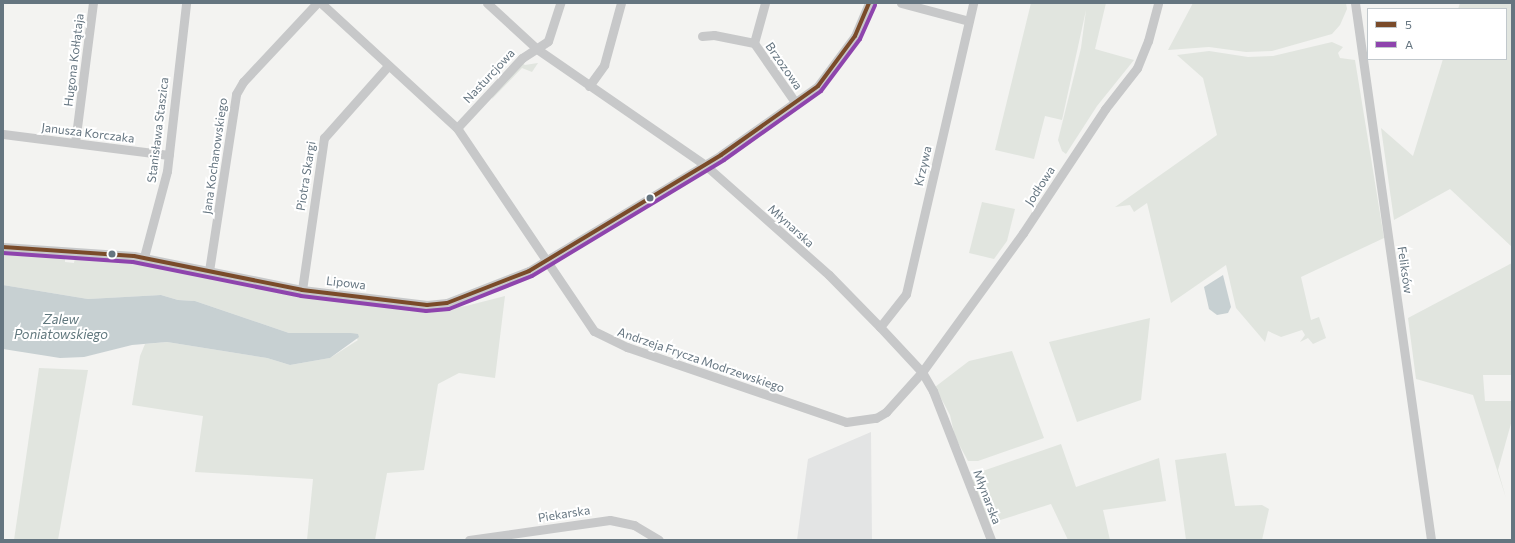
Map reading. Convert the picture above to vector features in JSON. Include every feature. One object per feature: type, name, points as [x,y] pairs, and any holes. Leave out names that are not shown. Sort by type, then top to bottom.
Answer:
[{"type":"street","name":"Hugona Kołłątaja","points":[[75,143],[93,3]]},
{"type":"street","name":"Stanisława Staszica","points":[[144,257],[165,181],[186,3]]},
{"type":"street","name":"Jana Kochanowskiego","points":[[209,271],[236,94],[243,82],[317,3]]},
{"type":"street","name":"Andrzeja Frycza Modrzewskiego","points":[[321,3],[457,128],[588,324],[607,339],[834,419],[859,422],[876,418],[895,403],[922,372]]},
{"type":"street","name":"Młynarska","points":[[487,3],[537,49],[704,164],[829,276],[880,327],[922,372],[937,401],[991,540]]},
{"type":"street","name":"Nasturcjowa","points":[[457,128],[522,58],[548,41],[552,33],[560,3]]},
{"type":"street","points":[[589,86],[604,65],[621,3]]},
{"type":"street","name":"Brzozowa","points":[[754,43],[765,3]]},
{"type":"street","name":"Lipowa","points":[[3,247],[144,257],[302,290],[437,305],[514,278],[547,261],[721,155],[818,86],[836,65],[855,36],[869,3]]},
{"type":"street","points":[[901,3],[969,20]]},
{"type":"street","name":"Krzywa","points":[[880,327],[906,294],[974,3]]},
{"type":"street","name":"Jodłowa","points":[[922,372],[1019,240],[1105,109],[1137,68],[1146,47],[1158,3]]},
{"type":"street","name":"Feliksów","points":[[1355,3],[1431,540]]},
{"type":"street","name":"Brzozowa","points":[[702,36],[714,35],[754,43],[795,102]]},
{"type":"street","name":"Piotra Skargi","points":[[302,290],[324,138],[388,66]]},
{"type":"street","name":"Janusza Korczaka","points":[[3,134],[169,156]]},
{"type":"street","name":"Piekarska","points":[[469,540],[610,520],[634,525],[659,540]]},
{"type":"street","points":[[540,530],[540,540]]},
{"type":"shaded area","points":[[1031,3],[1106,3],[1095,49],[1134,60],[1097,106],[1066,154],[1062,151],[1058,140],[1081,48],[1086,10],[1062,120],[1045,116],[1034,159],[995,150]]},
{"type":"shaded area","points":[[1193,3],[1346,3],[1347,9],[1340,25],[1332,34],[1272,51],[1246,52],[1209,47],[1168,50]]},
{"type":"shaded area","points":[[1460,3],[1512,3],[1512,247],[1450,189],[1394,220],[1381,128],[1413,156],[1443,60],[1507,60],[1507,8],[1458,8]]},
{"type":"shaded area","points":[[1332,42],[1343,47],[1338,53],[1340,58],[1355,60],[1384,238],[1301,277],[1311,320],[1319,317],[1326,338],[1313,344],[1308,338],[1300,342],[1305,335],[1302,330],[1281,337],[1268,331],[1265,342],[1236,308],[1226,265],[1171,303],[1147,203],[1134,212],[1130,205],[1115,207],[1217,135],[1203,78],[1177,55],[1209,51],[1248,57],[1273,56]]},
{"type":"shaded area","points":[[522,63],[525,65],[538,63],[532,72],[522,68],[492,99],[493,95]]},
{"type":"shaded area","points":[[982,202],[1015,209],[1007,241],[994,259],[969,253]]},
{"type":"shaded area","points":[[3,252],[65,256],[65,262],[74,263],[75,257],[132,262],[311,297],[426,311],[466,306],[505,296],[495,378],[459,373],[438,384],[424,470],[387,473],[375,540],[307,540],[313,479],[195,472],[203,416],[132,405],[140,356],[145,344],[167,342],[267,358],[290,365],[330,358],[358,340],[351,333],[289,333],[195,301],[178,300],[161,295],[88,299],[3,285]]},
{"type":"shaded area","points":[[1512,263],[1512,375],[1483,375],[1485,401],[1512,401],[1512,420],[1498,470],[1506,498],[1473,395],[1416,379],[1408,318]]},
{"type":"shaded area","points":[[1150,318],[1141,400],[1077,422],[1049,342]]},
{"type":"shaded area","points":[[1012,351],[1044,438],[978,461],[968,461],[955,437],[950,415],[935,387],[969,361]]},
{"type":"shaded area","points":[[39,368],[88,370],[58,540],[14,540]]},
{"type":"shaded area","points":[[871,432],[872,540],[797,540],[808,459]]},
{"type":"shaded area","points":[[1061,444],[1076,487],[1159,458],[1166,501],[1103,510],[1110,540],[1068,540],[1051,504],[994,522],[990,528],[972,482],[977,473]]},
{"type":"shaded area","points":[[1226,453],[1235,506],[1262,505],[1269,509],[1262,540],[1186,540],[1175,460]]},
{"type":"water","points":[[1223,275],[1231,307],[1228,313],[1217,315],[1209,309],[1204,287]]},
{"type":"water","name":"Zalew Poniatowskiego","points":[[3,285],[88,299],[161,295],[178,300],[195,301],[289,333],[351,333],[358,334],[359,337],[330,358],[290,365],[267,358],[167,342],[132,345],[84,357],[60,358],[3,349]]},
{"type":"transit line","name":"5","points":[[3,247],[134,256],[302,290],[427,305],[447,303],[529,271],[721,155],[818,86],[855,36],[869,3]]},
{"type":"transit line","name":"A","points":[[3,253],[133,262],[301,296],[426,311],[449,309],[532,276],[724,160],[821,91],[860,39],[875,5]]}]
